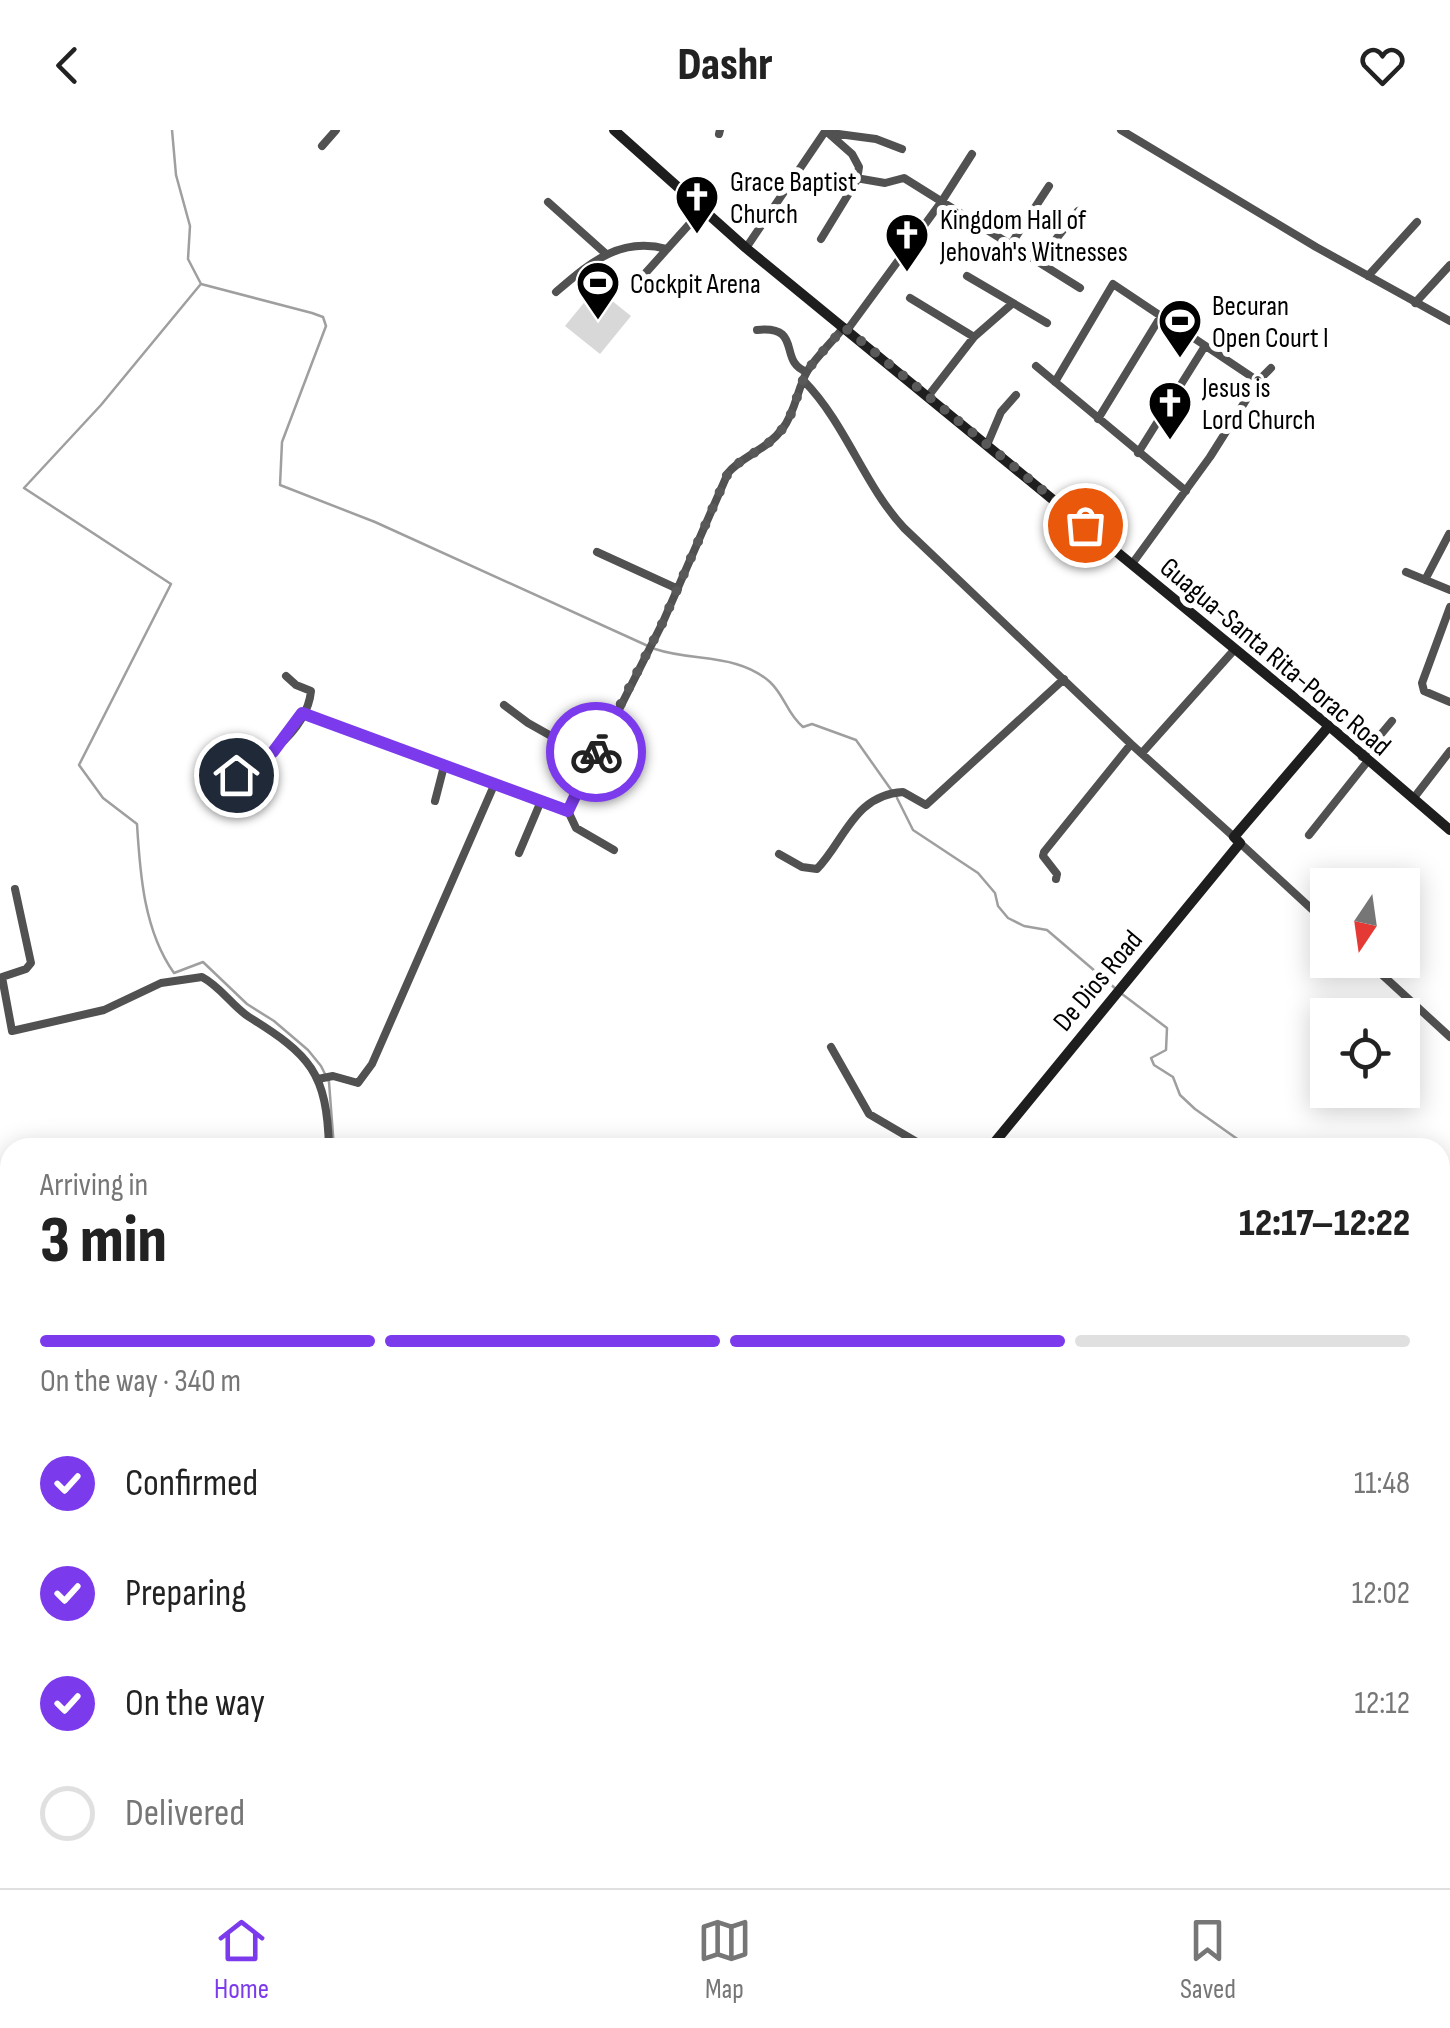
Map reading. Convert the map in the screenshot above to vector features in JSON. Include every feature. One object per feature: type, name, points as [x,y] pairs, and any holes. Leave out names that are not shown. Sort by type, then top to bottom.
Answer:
[{"type":"main road","name":"Guagua-Santa Rita-Porac Road","points":[[614,130],[746,248],[1329,726],[1450,830]]},
{"type":"main road","name":"De Dios Road","points":[[998,1138],[1329,726]]},
{"type":"street","points":[[322,146],[336,130]]},
{"type":"street","points":[[1121,130],[1450,321]]},
{"type":"street","points":[[828,131],[876,138],[902,149]]},
{"type":"street","points":[[821,239],[856,178],[856,160],[828,131]]},
{"type":"street","points":[[746,248],[828,131]]},
{"type":"street","points":[[568,811],[654,640],[728,473],[736,463],[757,454],[782,430],[805,377],[942,201],[972,154]]},
{"type":"street","points":[[856,178],[885,183],[904,178],[1080,288]]},
{"type":"street","points":[[1011,244],[1049,186]]},
{"type":"street","points":[[548,202],[605,253]]},
{"type":"street","points":[[632,287],[702,210]]},
{"type":"street","points":[[1038,262],[1078,210]]},
{"type":"street","points":[[1368,276],[1418,222]]},
{"type":"street","points":[[556,292],[605,253],[654,245],[668,249]]},
{"type":"street","points":[[1415,302],[1450,266]]},
{"type":"street","points":[[967,276],[1047,323]]},
{"type":"street","points":[[1055,382],[1113,284],[1258,382]]},
{"type":"street","points":[[910,298],[974,337]]},
{"type":"street","points":[[929,396],[974,337],[1013,303]]},
{"type":"street","points":[[1098,419],[1161,316]]},
{"type":"street","points":[[757,330],[784,334],[790,344],[791,360],[888,511],[1131,744],[1310,907]]},
{"type":"street","points":[[1138,452],[1206,346]]},
{"type":"street","points":[[1036,366],[1186,491]]},
{"type":"street","points":[[1132,564],[1271,368]]},
{"type":"street","points":[[987,445],[1002,412],[1016,394]]},
{"type":"street","points":[[1425,580],[1450,534],[1437,527]]},
{"type":"street","points":[[597,552],[678,589]]},
{"type":"street","points":[[1406,572],[1450,590]]},
{"type":"street","points":[[1450,606],[1422,683],[1424,691],[1450,702]]},
{"type":"street","points":[[1142,753],[1235,649]]},
{"type":"street","points":[[219,782],[273,752],[302,713],[311,691],[286,676]]},
{"type":"street","points":[[779,854],[802,867],[817,869],[847,824],[864,808],[903,792],[926,805],[1064,679]]},
{"type":"street","points":[[504,704],[528,723],[592,759]]},
{"type":"street","points":[[302,713],[568,811],[576,828],[614,850]]},
{"type":"street","points":[[1309,835],[1392,721]]},
{"type":"street","points":[[1056,879],[1044,852],[1131,744]]},
{"type":"street","points":[[1412,798],[1450,751]]},
{"type":"street","points":[[435,801],[444,766]]},
{"type":"street","points":[[320,1078],[334,1076],[358,1082],[372,1064],[496,783]]},
{"type":"street","points":[[520,854],[541,801]]},
{"type":"street","points":[[14,889],[31,963],[26,969],[2,977],[12,1030],[104,1010],[161,983],[202,977],[227,995],[246,1016],[288,1040],[320,1078],[329,1138]]},
{"type":"street","points":[[1386,978],[1450,1037]]},
{"type":"street","points":[[831,1047],[869,1114],[911,1138]]},
{"type":"shaded area","name":"Cockpit Arena","points":[[596,288],[631,316],[600,354],[565,326]]},
{"type":"waterway","points":[[172,130],[176,175],[190,226],[188,259],[201,284],[312,313],[323,317],[326,326],[282,442],[280,485],[375,522],[648,646]]},
{"type":"waterway","points":[[200,285],[101,405],[24,488],[171,584],[79,765],[103,798],[137,824],[150,921],[174,973],[203,962],[247,1004],[308,1050],[329,1082],[333,1138]]},
{"type":"waterway","points":[[655,649],[729,662],[757,673],[775,687],[803,727],[812,724],[856,740],[892,791]]},
{"type":"waterway","points":[[897,798],[913,830],[978,873],[995,893],[998,906],[1008,918],[1047,930],[1116,989]]},
{"type":"waterway","points":[[1122,994],[1167,1028],[1166,1050],[1151,1058],[1154,1065],[1173,1077],[1180,1095],[1195,1109],[1236,1138]]},
{"type":"way so far","points":[[596,752],[663,622],[728,473],[736,463],[757,454],[782,430],[807,372],[844,327],[1085,525]]},
{"type":"place","name":"Grace Baptist Church","points":[[697,235]]},
{"type":"place","name":"Kingdom Hall of Jehovah's Witnesses","points":[[907,273]]},
{"type":"place","name":"Cockpit Arena","points":[[598,321]]},
{"type":"place","name":"Becuran Open Court I","points":[[1180,359]]},
{"type":"place","name":"Jesus is Lord Church","points":[[1170,441]]},
{"type":"route","points":[[236,775],[281,745],[302,713],[568,811],[596,752]]}]
